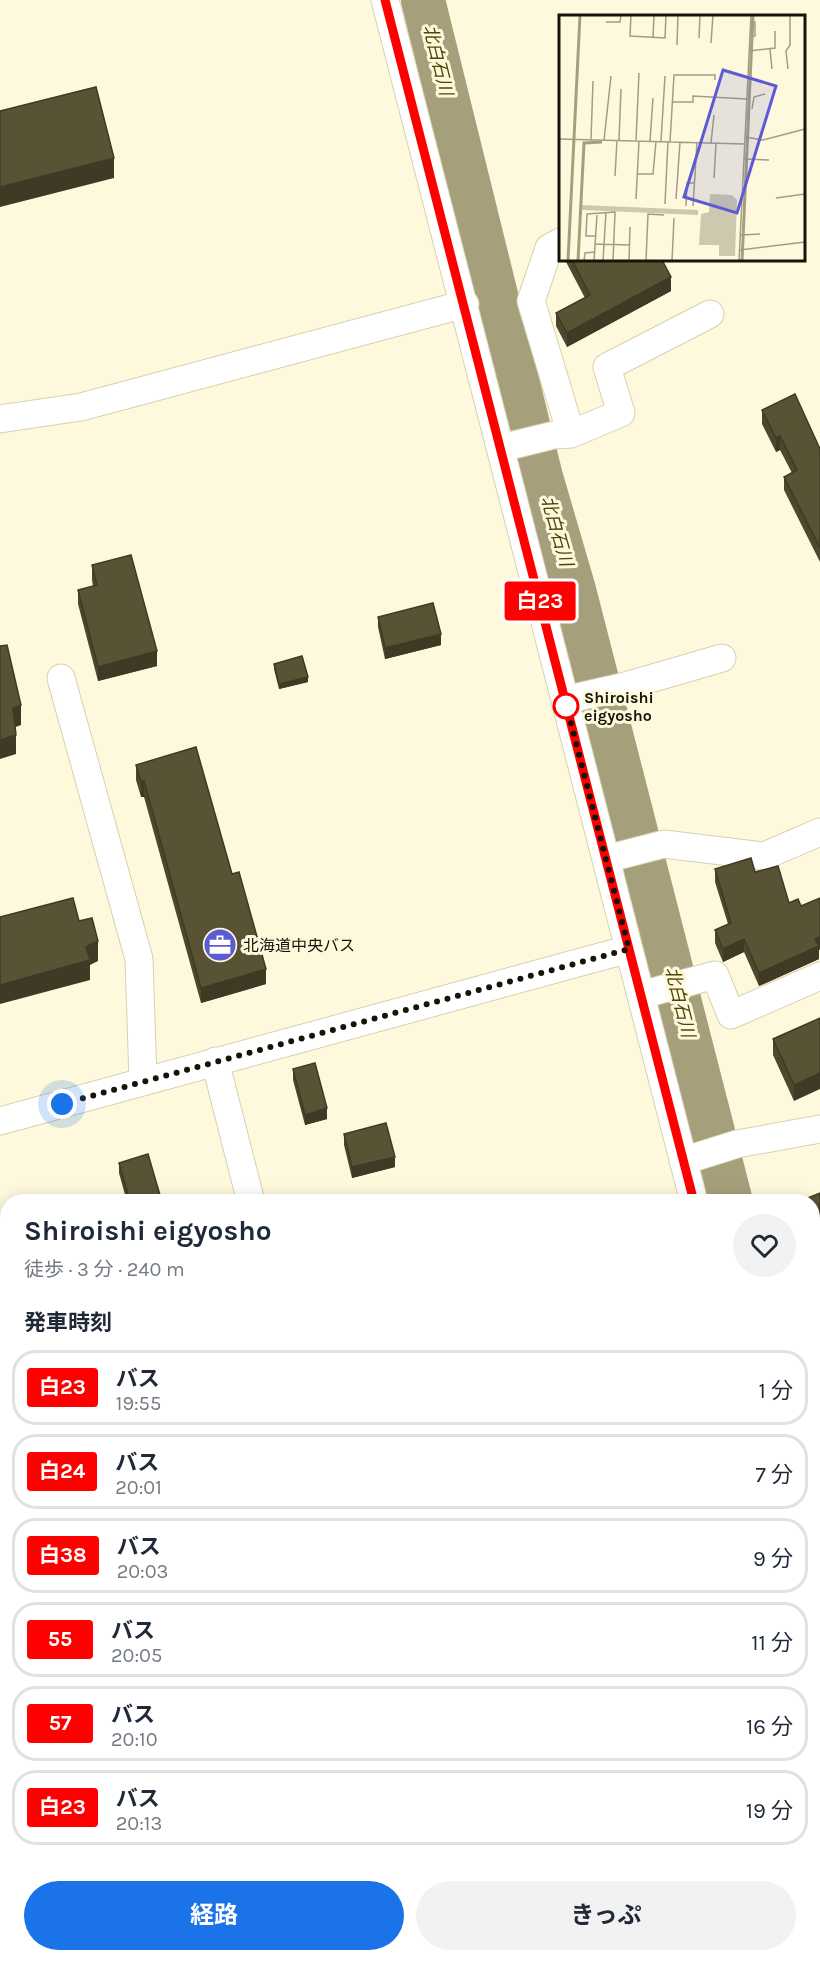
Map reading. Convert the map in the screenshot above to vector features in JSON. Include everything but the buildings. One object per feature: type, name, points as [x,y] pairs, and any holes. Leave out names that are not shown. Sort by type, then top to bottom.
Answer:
[{"type":"street","points":[[385,0],[465,304],[508,446],[574,699],[614,858],[629,949],[649,992],[690,1159],[693,1194]]},
{"type":"street","points":[[559,243],[549,248],[531,301],[562,435]]},
{"type":"street","points":[[0,419],[81,406],[465,304]]},
{"type":"street","points":[[508,446],[562,435],[621,413],[607,367],[710,314]]},
{"type":"street","points":[[574,699],[722,658]]},
{"type":"street","points":[[61,678],[139,959],[143,1081]]},
{"type":"street","points":[[614,858],[664,844],[764,856],[820,832]]},
{"type":"street","points":[[0,1121],[629,949]]},
{"type":"street","points":[[649,992],[715,975],[731,1015],[820,976]]},
{"type":"street","points":[[215,1061],[249,1194]]},
{"type":"street","points":[[690,1159],[737,1144],[820,1129]]},
{"type":"waterway","name":"北白石川","points":[[423,0],[541,477],[574,590],[729,1194]]},
{"type":"bus line","name":"白23","points":[[385,0],[692,1194]]},
{"type":"place","name":"Shiroishi eigyosho","points":[[566,706]]},
{"type":"place","name":"北海道中央バス","points":[[220,945]]},
{"type":"route","points":[[62,1104],[629,949],[565,700],[566,706]]}]
